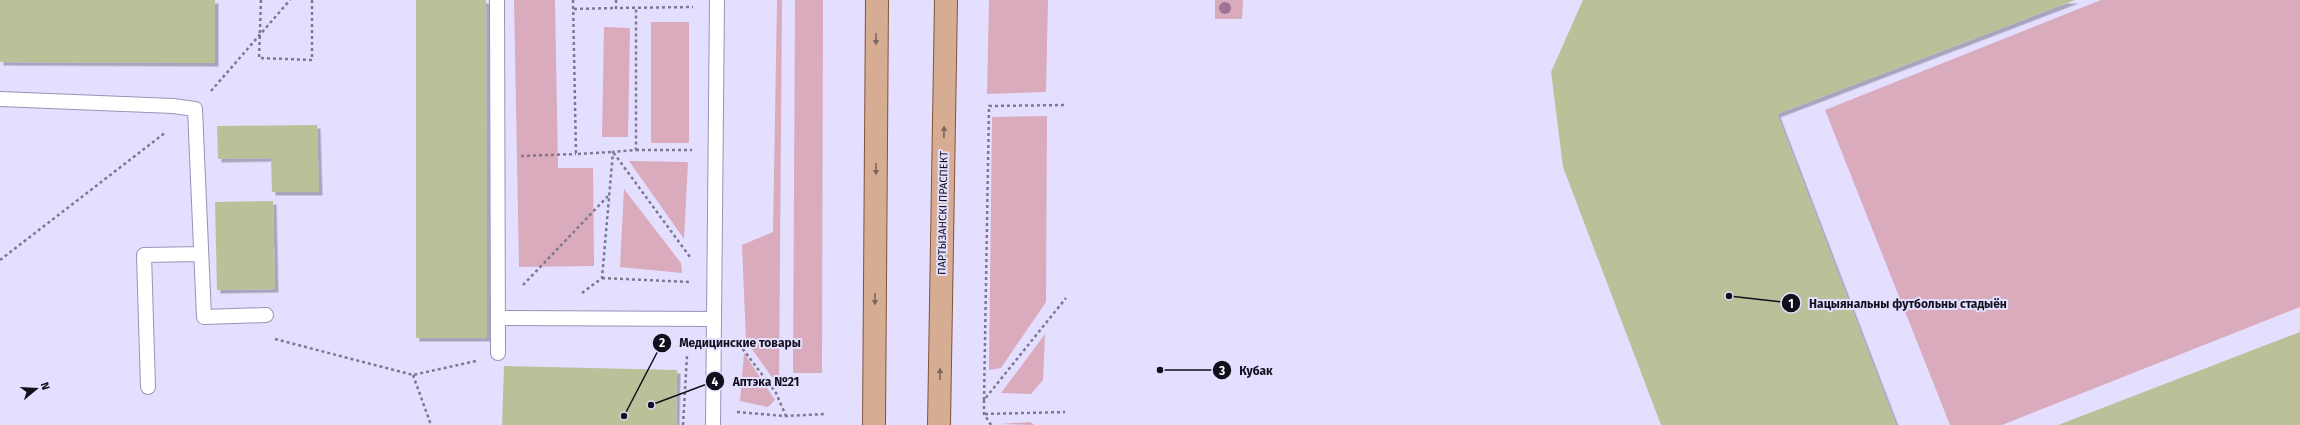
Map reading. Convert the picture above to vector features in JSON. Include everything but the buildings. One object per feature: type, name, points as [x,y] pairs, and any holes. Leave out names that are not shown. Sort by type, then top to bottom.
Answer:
[{"type":"main road","points":[[874,425],[877,0]]},
{"type":"main road","name":"ПАРТЫЗАНСКІ ПРАСПЕКТ","points":[[939,425],[946,0]]},
{"type":"lane","points":[[497,0],[498,353]]},
{"type":"lane","points":[[713,425],[717,0]]},
{"type":"lane","points":[[0,99],[195,108],[204,317],[266,315]]},
{"type":"lane","points":[[148,387],[144,255],[201,254]]},
{"type":"lane","points":[[498,315],[714,315]]},
{"type":"path","points":[[261,0],[259,58],[312,60],[312,0]]},
{"type":"path","points":[[0,260],[195,108],[290,0]]},
{"type":"path","points":[[573,0],[576,154]]},
{"type":"path","points":[[616,0],[616,8]]},
{"type":"path","points":[[574,9],[697,7]]},
{"type":"path","points":[[991,425],[984,414],[989,106],[1067,104]]},
{"type":"path","points":[[636,150],[696,150]]},
{"type":"path","points":[[498,156],[613,152],[690,257]]},
{"type":"path","points":[[498,315],[609,196]]},
{"type":"path","points":[[602,278],[692,282],[714,315],[776,394],[786,416]]},
{"type":"path","points":[[984,400],[1066,298]]},
{"type":"path","points":[[413,375],[431,425]]},
{"type":"path","points":[[683,410],[786,416],[826,414]]},
{"type":"path","points":[[984,414],[1065,412]]},
{"type":"shaded area","points":[[514,0],[555,0],[558,168],[593,168],[594,266],[519,267]]},
{"type":"shaded area","points":[[777,0],[782,0],[779,387],[746,341],[742,245],[773,232]]},
{"type":"shaded area","points":[[795,0],[823,0],[822,373],[793,373]]},
{"type":"shaded area","points":[[989,0],[1048,0],[1046,92],[987,94]]},
{"type":"shaded area","points":[[1215,0],[1243,0],[1242,19],[1215,19]]},
{"type":"shaded area","points":[[2101,0],[2300,0],[2300,307],[2002,425],[1950,425],[1825,110]]},
{"type":"shaded area","points":[[651,22],[689,22],[689,143],[651,143]]},
{"type":"shaded area","points":[[604,27],[630,28],[628,137],[602,137]]},
{"type":"shaded area","points":[[1047,116],[1046,302],[1001,368],[989,370],[992,117]]},
{"type":"shaded area","points":[[629,161],[688,162],[684,239]]},
{"type":"shaded area","points":[[624,189],[681,263],[682,273],[620,267]]},
{"type":"shaded area","points":[[1045,334],[1043,380],[1031,394],[1001,393]]},
{"type":"shaded area","points":[[744,353],[775,400],[768,407],[740,401]]},
{"type":"shaded area","points":[[1030,422],[1034,425],[999,424]]},
{"type":"place","name":"Нацыянальны футбольны стадыён","points":[[1729,296]]},
{"type":"place","name":"Кубак","points":[[1160,370]]},
{"type":"place","name":"Аптэка №21","points":[[651,405]]},
{"type":"place","name":"Медицинские товары","points":[[624,416]]}]
